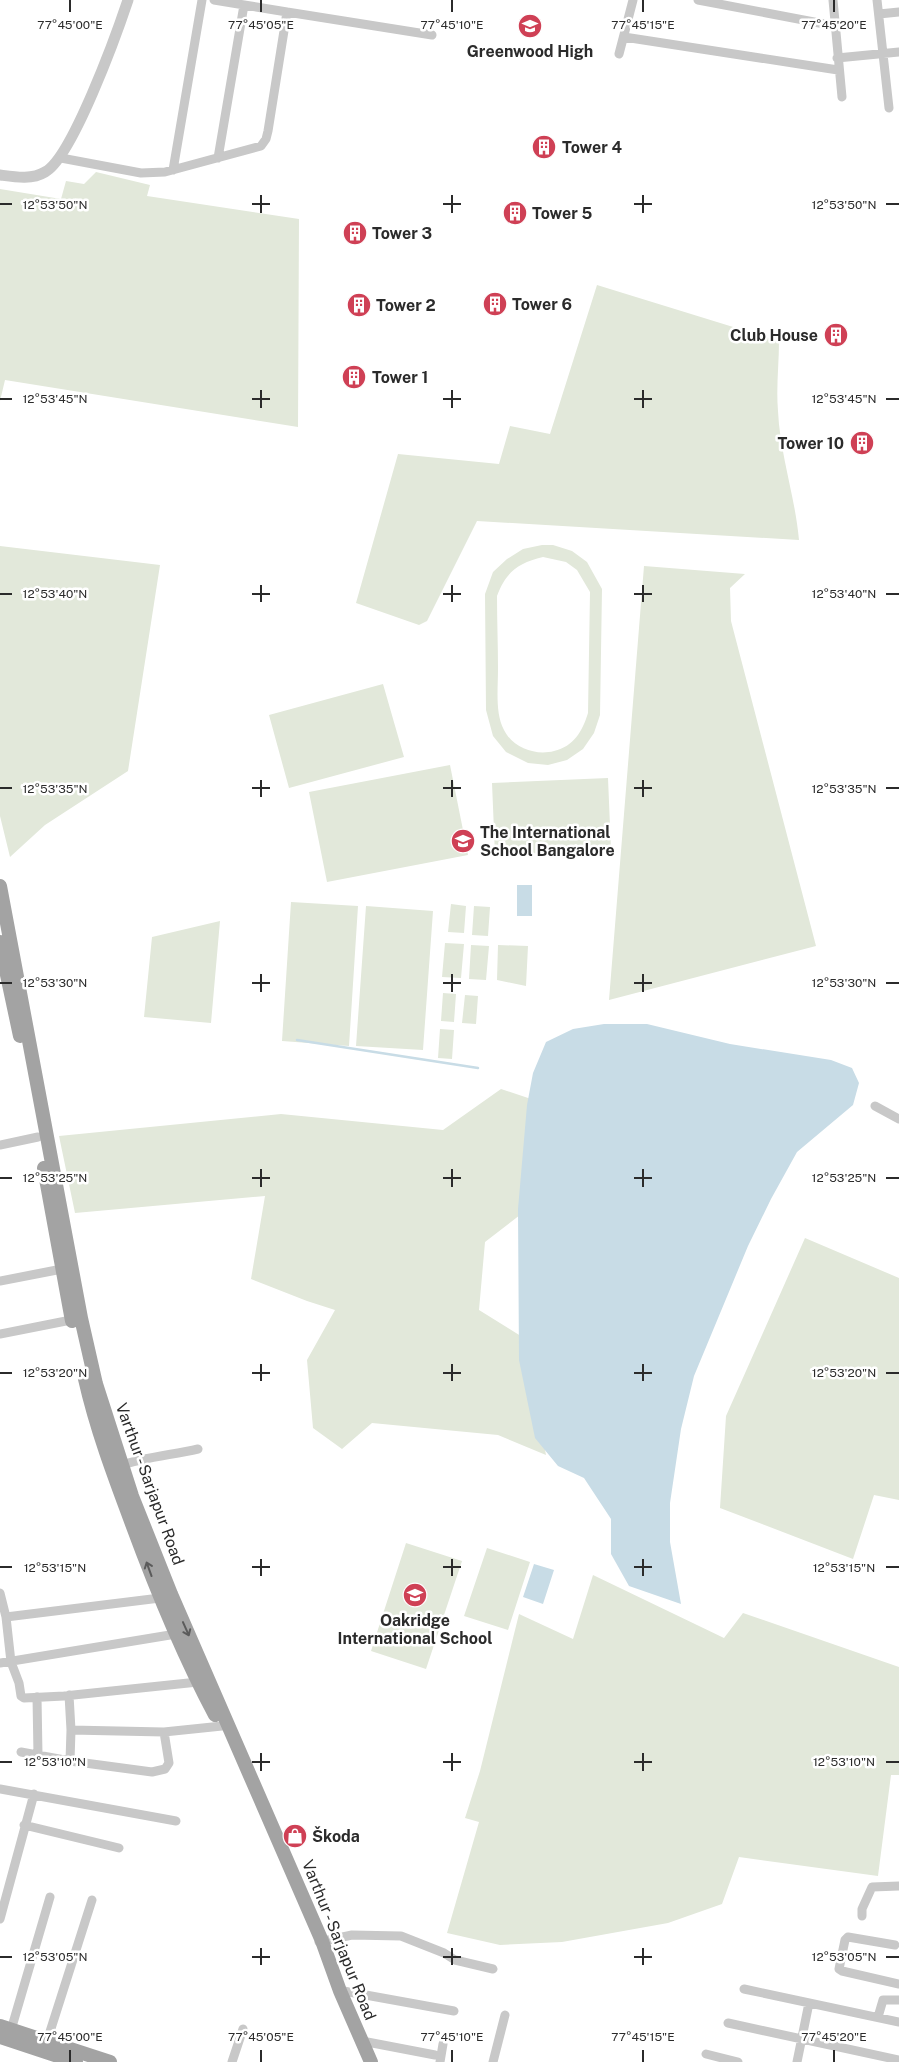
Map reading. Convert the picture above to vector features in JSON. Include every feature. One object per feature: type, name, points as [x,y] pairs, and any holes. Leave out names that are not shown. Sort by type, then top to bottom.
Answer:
[{"type":"main road","name":"Varthur - Sarjapur Road","points":[[0,886],[77,1319],[87,1386],[117,1467],[160,1598],[198,1682],[222,1726],[256,1799],[320,1942]]},
{"type":"main road","name":"Varthur - Sarjapur Road","points":[[0,942],[62,1269],[77,1319]]},
{"type":"main road","name":"Varthur - Sarjapur Road","points":[[117,1467],[320,1942],[365,2062]]},
{"type":"main road","name":"Varthur - Sarjapur Road","points":[[338,1990],[371,2062]]},
{"type":"main road","points":[[4,2031],[47,2041],[110,2062]]},
{"type":"main road","points":[[4,2031],[76,2062]]},
{"type":"street","points":[[0,175],[33,177],[47,172],[61,158],[111,49],[128,0]]},
{"type":"street","points":[[173,170],[202,4],[208,0]]},
{"type":"street","points":[[214,0],[432,35]]},
{"type":"street","points":[[619,54],[633,0]]},
{"type":"street","points":[[698,0],[835,26]]},
{"type":"street","points":[[833,0],[842,97]]},
{"type":"street","points":[[878,0],[889,108]]},
{"type":"street","points":[[218,158],[244,5]]},
{"type":"street","points":[[61,158],[142,173],[173,170],[261,146],[266,139],[287,12]]},
{"type":"street","points":[[879,14],[899,12]]},
{"type":"street","points":[[624,37],[838,70]]},
{"type":"street","points":[[837,58],[899,52]]},
{"type":"street","points":[[875,1106],[899,1119]]},
{"type":"street","points":[[0,1145],[38,1136]]},
{"type":"street","points":[[0,1282],[62,1269]]},
{"type":"street","points":[[0,1334],[77,1319]]},
{"type":"street","points":[[117,1467],[159,1455],[174,1455],[198,1449]]},
{"type":"street","points":[[0,1592],[6,1617],[11,1662],[20,1684],[21,1696],[24,1698],[198,1682]]},
{"type":"street","points":[[6,1617],[160,1598]]},
{"type":"street","points":[[0,1663],[176,1634]]},
{"type":"street","points":[[69,1695],[70,1761]]},
{"type":"street","points":[[37,1697],[38,1755]]},
{"type":"street","points":[[71,1730],[164,1732],[222,1726]]},
{"type":"street","points":[[21,1752],[70,1761],[152,1772],[162,1771],[168,1768],[169,1763],[164,1732]]},
{"type":"street","points":[[0,1789],[176,1821]]},
{"type":"street","points":[[0,1919],[24,1825],[34,1794]]},
{"type":"street","points":[[24,1825],[120,1848]]},
{"type":"street","points":[[862,1916],[862,1909],[872,1887],[899,1886]]},
{"type":"street","points":[[4,2031],[50,1897]]},
{"type":"street","points":[[47,2041],[92,1900]]},
{"type":"street","points":[[320,1942],[352,1935],[401,1936],[444,1953],[455,1960],[493,1969]]},
{"type":"street","points":[[895,1945],[848,1937],[845,1940],[839,1969],[842,1972],[899,1984]]},
{"type":"street","points":[[338,1990],[454,2011]]},
{"type":"street","points":[[744,1990],[899,2022]]},
{"type":"street","points":[[878,2017],[883,2000],[899,2000]]},
{"type":"street","points":[[797,2062],[809,2003]]},
{"type":"street","points":[[493,2062],[505,2015]]},
{"type":"street","points":[[728,2023],[899,2060]]},
{"type":"street","points":[[232,2062],[243,2028]]},
{"type":"street","points":[[362,2041],[438,2058],[443,2044]]},
{"type":"street","points":[[706,2054],[738,2062]]},
{"type":"shaded area","points":[[96,172],[150,185],[147,196],[299,219],[298,427],[5,380],[0,401],[0,189],[61,199],[66,181],[84,184]]},
{"type":"shaded area","points":[[597,285],[779,341],[777,394],[779,427],[799,540],[477,521],[427,621],[419,625],[356,603],[398,454],[499,464],[510,426],[550,434]]},
{"type":"shaded area","points":[[553,545],[572,551],[587,562],[602,589],[600,715],[594,733],[583,749],[567,760],[548,765],[528,763],[506,752],[493,736],[486,710],[485,594],[493,572],[507,559],[523,549]],"holes":[[[543,557],[566,562],[577,570],[590,592],[588,713],[580,732],[567,746],[554,751],[533,751],[513,742],[504,730],[499,716],[497,596],[509,575],[527,562]]]},
{"type":"shaded area","points":[[0,546],[160,565],[128,771],[45,825],[10,857],[0,816]]},
{"type":"shaded area","points":[[644,566],[745,574],[730,588],[731,621],[816,946],[609,1000]]},
{"type":"shaded area","points":[[383,684],[404,757],[289,788],[269,715]]},
{"type":"shaded area","points":[[450,765],[468,855],[327,882],[309,792]]},
{"type":"shaded area","points":[[608,778],[611,850],[495,855],[492,783]]},
{"type":"shaded area","points":[[291,902],[358,906],[349,1046],[282,1041]]},
{"type":"shaded area","points":[[451,904],[466,906],[464,933],[448,932]]},
{"type":"shaded area","points":[[366,906],[433,911],[423,1050],[356,1046]]},
{"type":"shaded area","points":[[474,906],[490,907],[488,936],[472,935]]},
{"type":"shaded area","points":[[220,921],[211,1023],[144,1017],[152,937]]},
{"type":"shaded area","points":[[445,943],[464,944],[461,978],[442,977]]},
{"type":"shaded area","points":[[471,945],[489,946],[486,980],[469,979]]},
{"type":"shaded area","points":[[498,945],[528,946],[526,986],[497,980]]},
{"type":"shaded area","points":[[443,993],[456,994],[454,1022],[441,1021]]},
{"type":"shaded area","points":[[465,995],[478,996],[476,1024],[462,1023]]},
{"type":"shaded area","points":[[440,1029],[454,1030],[452,1059],[438,1058]]},
{"type":"shaded area","points":[[501,1089],[543,1103],[551,1191],[485,1242],[479,1310],[524,1338],[546,1455],[498,1435],[372,1423],[342,1449],[313,1428],[307,1360],[335,1310],[251,1279],[265,1196],[75,1213],[59,1136],[281,1114],[443,1130]]},
{"type":"shaded area","points":[[805,1238],[899,1278],[899,1500],[874,1495],[853,1559],[720,1508],[726,1416]]},
{"type":"shaded area","points":[[406,1543],[462,1561],[426,1669],[371,1651]]},
{"type":"shaded area","points":[[487,1548],[530,1562],[508,1630],[464,1616]]},
{"type":"shaded area","points":[[593,1575],[724,1638],[743,1613],[899,1667],[899,1775],[891,1775],[878,1876],[739,1857],[722,1904],[668,1923],[562,1942],[500,1945],[447,1933],[479,1822],[465,1818],[480,1771],[519,1614],[573,1639]]},
{"type":"water","points":[[517,885],[532,885],[532,916],[517,916]]},
{"type":"water","points":[[604,1024],[647,1024],[730,1044],[831,1060],[852,1068],[859,1083],[853,1105],[797,1152],[748,1246],[694,1376],[681,1429],[670,1503],[670,1542],[681,1604],[629,1586],[611,1554],[611,1519],[584,1478],[558,1466],[535,1438],[519,1360],[518,1209],[527,1105],[533,1073],[546,1042],[573,1029]]},
{"type":"water","points":[[534,1564],[554,1570],[543,1604],[523,1597]]},
{"type":"waterway","points":[[297,1040],[478,1068]]},
{"type":"place","name":"Greenwood High","points":[[530,26]]},
{"type":"place","name":"Tower 4","points":[[544,147]]},
{"type":"place","name":"Tower 5","points":[[515,213]]},
{"type":"place","name":"Tower 3","points":[[355,233]]},
{"type":"place","name":"Tower 6","points":[[495,304]]},
{"type":"place","name":"Tower 2","points":[[359,305]]},
{"type":"place","name":"Club House","points":[[836,335]]},
{"type":"place","name":"Tower 1","points":[[354,377]]},
{"type":"place","name":"Tower 10","points":[[862,443]]},
{"type":"place","name":"The International School Bangalore","points":[[463,841]]},
{"type":"place","name":"Oakridge International School","points":[[415,1595]]},
{"type":"place","name":"Škoda","points":[[295,1836]]}]
